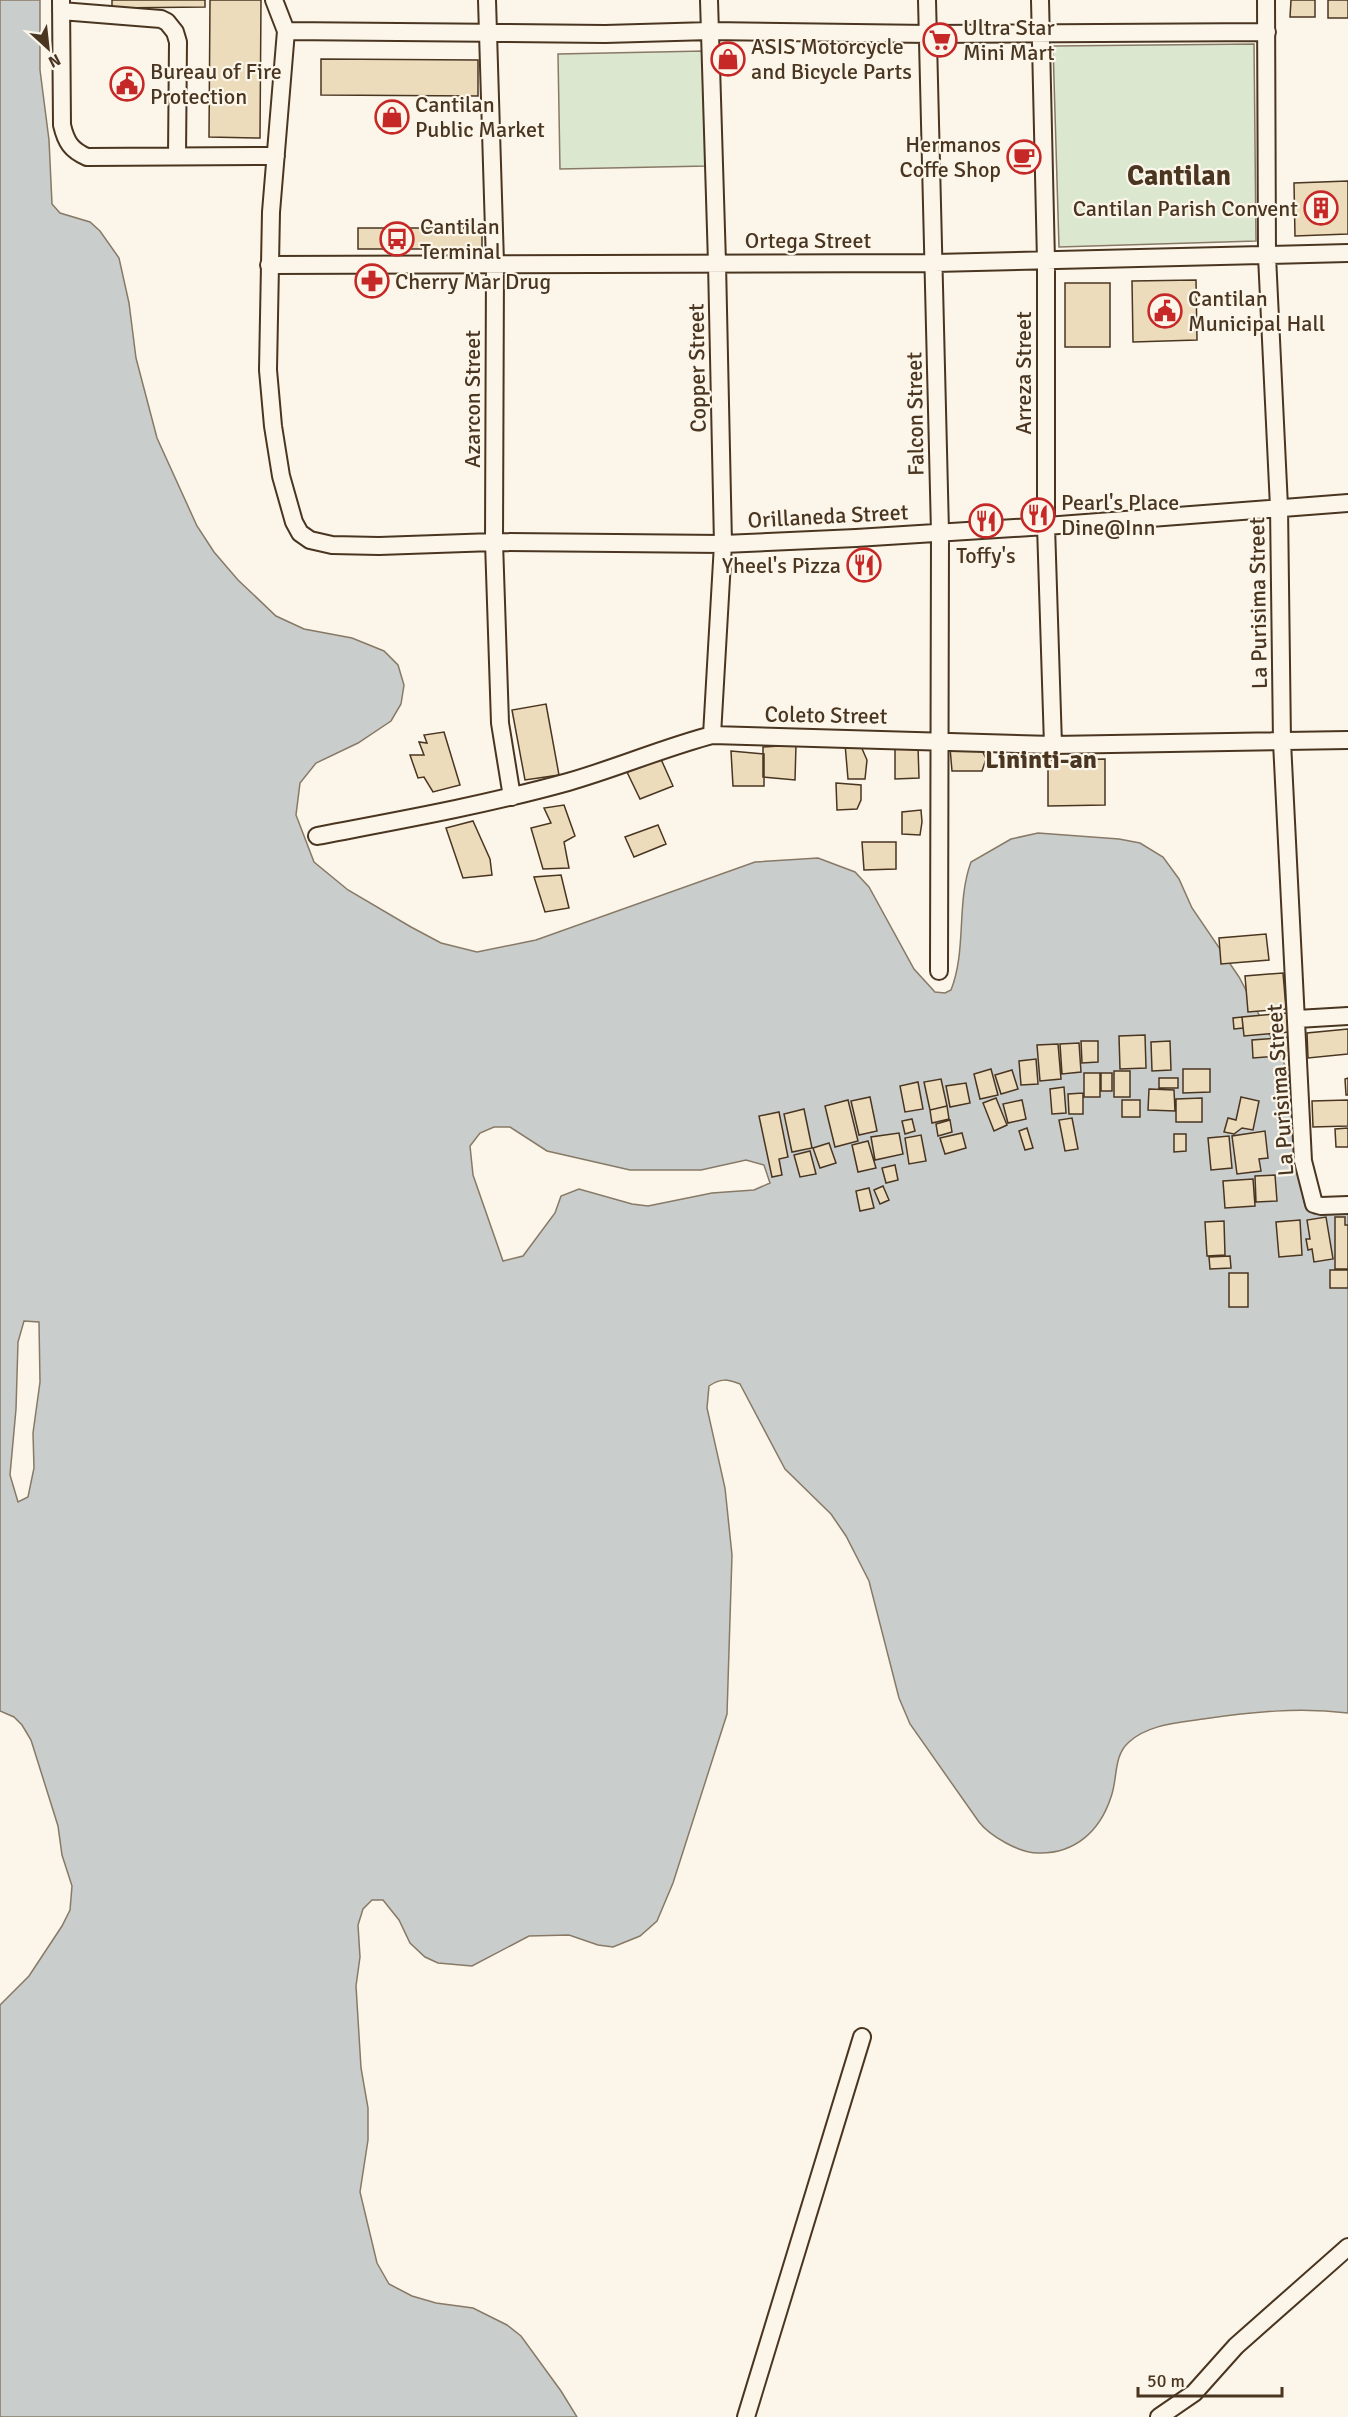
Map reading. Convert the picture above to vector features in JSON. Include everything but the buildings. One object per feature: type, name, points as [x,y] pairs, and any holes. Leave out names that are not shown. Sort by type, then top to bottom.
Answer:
[{"type":"street","points":[[269,265],[286,32],[274,0]]},
{"type":"street","name":"Azarcon Street","points":[[487,0],[495,263],[494,542],[500,723],[512,797]]},
{"type":"street","name":"Copper Street","points":[[709,0],[723,544],[712,735]]},
{"type":"street","name":"Falcon Street","points":[[927,0],[940,532],[939,971]]},
{"type":"street","name":"Arreza Street","points":[[1040,0],[1046,261],[1046,526],[1053,745]]},
{"type":"street","name":"La Purisima Street","points":[[1266,0],[1268,256],[1279,507],[1282,742],[1304,1161],[1314,1204],[1348,1205]]},
{"type":"street","points":[[177,156],[178,42],[167,22],[161,19],[61,5],[62,125],[66,139],[74,151],[87,157],[276,156]]},
{"type":"street","points":[[286,32],[605,34],[710,31],[929,34],[1267,32]]},
{"type":"street","name":"Ortega Street","points":[[269,265],[935,263],[1348,253]]},
{"type":"street","name":"Orillaneda Street","points":[[269,265],[268,370],[273,426],[281,476],[291,513],[300,533],[310,540],[332,545],[379,546],[494,542],[723,544],[1046,526],[1348,503]]},
{"type":"street","name":"Coleto Street","points":[[317,836],[512,797],[602,772],[674,745],[712,735],[1053,745],[1348,740]]},
{"type":"street","points":[[1297,1019],[1348,1016]]},
{"type":"street","points":[[746,2417],[862,2037]]},
{"type":"street","points":[[1159,2417],[1194,2392],[1236,2346],[1348,2247]]},
{"type":"green space","points":[[1254,44],[1256,241],[1059,247],[1053,46]]},
{"type":"green space","points":[[705,51],[707,166],[560,169],[558,54]]},
{"type":"shaded area","points":[[0,0],[40,0],[40,70],[49,140],[52,204],[60,213],[90,222],[100,231],[119,258],[129,303],[136,358],[157,438],[197,526],[214,552],[238,580],[276,616],[304,629],[352,638],[384,651],[398,665],[404,685],[401,704],[391,721],[358,743],[316,763],[300,783],[296,815],[314,862],[348,890],[441,943],[477,952],[536,940],[755,862],[818,858],[855,872],[869,887],[914,969],[935,992],[945,993],[951,990],[956,974],[966,878],[971,862],[1011,839],[1038,833],[1119,839],[1140,843],[1163,857],[1179,879],[1192,908],[1239,977],[1289,1075],[1298,1174],[1305,1205],[1314,1214],[1348,1210],[1348,1713],[1311,1710],[1257,1712],[1164,1725],[1145,1731],[1129,1742],[1120,1754],[1113,1790],[1106,1809],[1093,1830],[1084,1838],[1063,1849],[1038,1853],[1022,1850],[1006,1843],[990,1833],[979,1822],[910,1724],[899,1698],[869,1581],[846,1536],[831,1514],[785,1469],[740,1384],[724,1380],[713,1383],[709,1386],[707,1408],[725,1488],[732,1555],[727,1714],[673,1883],[657,1921],[640,1936],[613,1947],[598,1945],[569,1935],[529,1936],[472,1966],[438,1963],[425,1957],[410,1943],[399,1920],[383,1900],[372,1900],[363,1909],[358,1925],[360,1957],[356,1986],[361,2068],[368,2108],[368,2140],[360,2192],[377,2263],[389,2284],[412,2296],[436,2303],[473,2308],[507,2325],[521,2336],[577,2417],[0,2417],[0,2005],[29,1976],[62,1926],[70,1910],[72,1886],[62,1855],[58,1826],[31,1740],[14,1717],[0,1711]],"holes":[[[494,1127],[510,1127],[547,1151],[630,1170],[701,1170],[746,1160],[764,1165],[770,1183],[754,1190],[712,1193],[648,1206],[632,1204],[579,1189],[561,1196],[555,1213],[523,1256],[503,1261],[473,1175],[470,1146],[480,1133]],[[24,1321],[39,1322],[40,1382],[33,1433],[34,1468],[28,1497],[18,1502],[10,1475],[16,1409],[18,1342]]]},
{"type":"place","name":"Ultra Star Mini Mart","points":[[940,40]]},
{"type":"place","name":"ASIS Motorcycle and Bicycle Parts","points":[[728,59]]},
{"type":"place","name":"Bureau of Fire Protection","points":[[127,84]]},
{"type":"place","name":"Cantilan Public Market","points":[[392,117]]},
{"type":"place","name":"Hermanos Coffe Shop","points":[[1024,157]]},
{"type":"place","name":"Cantilan Parish Convent","points":[[1321,208]]},
{"type":"place","name":"Cantilan Terminal","points":[[397,239]]},
{"type":"place","name":"Cherry Mar Drug","points":[[372,281]]},
{"type":"place","name":"Cantilan Municipal Hall","points":[[1165,311]]},
{"type":"place","name":"Pearl's Place Dine@Inn","points":[[1038,515]]},
{"type":"place","name":"Toffy's","points":[[986,521]]},
{"type":"place","name":"Yheel's Pizza","points":[[864,565]]},
{"type":"district","name":"Cantilan","points":[[1179,176]]},
{"type":"district","name":"Lininti-an","points":[[1041,760]]}]
